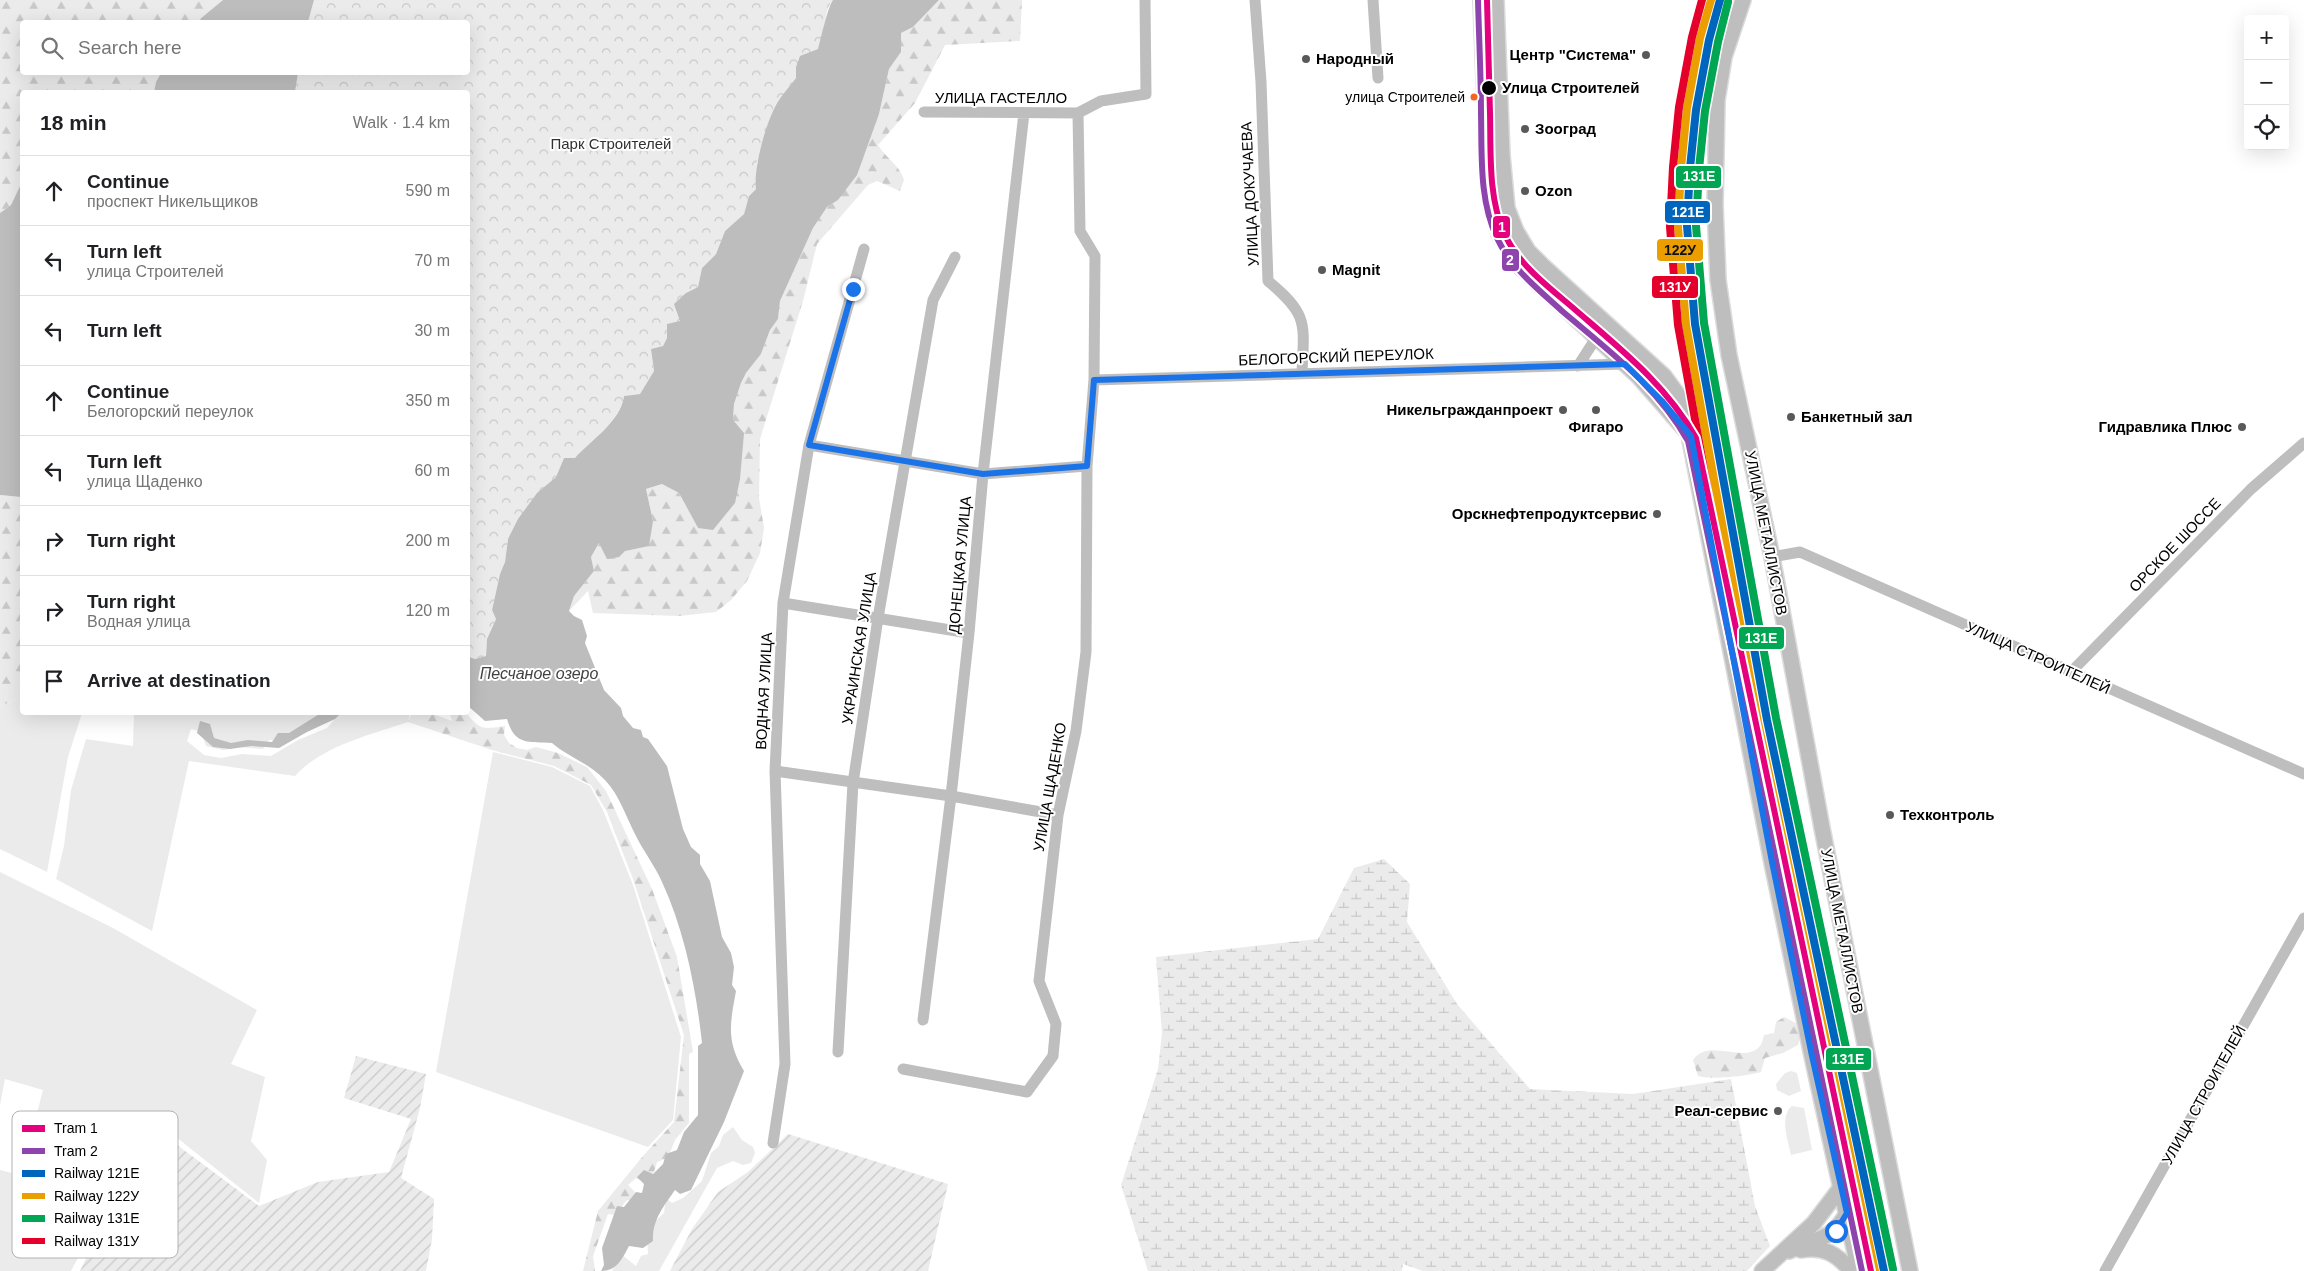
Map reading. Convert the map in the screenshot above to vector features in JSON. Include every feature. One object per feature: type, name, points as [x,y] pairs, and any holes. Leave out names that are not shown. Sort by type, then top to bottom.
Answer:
[{"type":"main road","points":[[1482,0],[1491,77],[1494,156],[1491,208],[1499,234],[1517,264],[1639,377],[1691,436]]},
{"type":"main road","points":[[1491,77],[1496,0]]},
{"type":"main road","name":"УЛИЦА МЕТАЛЛИСТОВ","points":[[1743,0],[1724,57],[1717,100],[1715,205],[1718,280],[1729,355],[1772,557],[1822,828],[1910,1271]]},
{"type":"main road","points":[[1494,156],[1507,208],[1516,231],[1528,251],[1590,311],[1664,376],[1678,395],[1684,409],[1691,436],[1772,862],[1812,1056],[1842,1186],[1844,1218],[1853,1241],[1859,1271]]},
{"type":"main road","points":[[1762,1271],[1814,1223],[1842,1186]]},
{"type":"main road","points":[[1814,1223],[1825,1218],[1844,1218]]},
{"type":"main road","points":[[1781,1255],[1832,1234],[1844,1218]]},
{"type":"main road","points":[[1781,1255],[1812,1249],[1830,1252],[1839,1257],[1851,1271]]},
{"type":"street","points":[[1078,113],[1101,101],[1146,94],[1145,0]]},
{"type":"street","name":"УЛИЦА ДОКУЧАЕВА","points":[[1255,0],[1268,281],[1285,295],[1301,317],[1303,339],[1302,373]]},
{"type":"street","points":[[1373,0],[1378,78]]},
{"type":"street","name":"УЛИЦА ГАСТЕЛЛО","points":[[924,112],[1078,113]]},
{"type":"street","name":"ДОНЕЦКАЯ УЛИЦА","points":[[923,1020],[951,796],[969,633],[983,474],[1024,113]]},
{"type":"street","name":"УЛИЦА ЩАДЕНКО","points":[[903,1069],[1028,1092],[1053,1056],[1056,1024],[1039,981],[1058,815],[1076,731],[1086,652],[1087,466],[1094,380],[1095,256],[1080,231],[1078,113]]},
{"type":"street","name":"ВОДНАЯ УЛИЦА","points":[[773,1143],[785,1064],[775,771],[783,603],[809,445],[864,249]]},
{"type":"street","name":"УКРАИНСКАЯ УЛИЦА","points":[[838,1052],[853,783],[878,618],[933,300],[955,257]]},
{"type":"street","points":[[1578,366],[1590,311]]},
{"type":"street","points":[[1585,328],[1607,326]]},
{"type":"street","points":[[1625,364],[1636,351]]},
{"type":"street","name":"БЕЛОГОРСКИЙ ПЕРЕУЛОК","points":[[1094,380],[1625,364]]},
{"type":"street","points":[[1639,377],[1650,364]]},
{"type":"street","name":"ОРСКОЕ ШОССЕ","points":[[2071,672],[2251,489],[2304,443]]},
{"type":"street","points":[[809,445],[983,474],[1087,466]]},
{"type":"street","name":"УЛИЦА СТРОИТЕЛЕЙ","points":[[1772,557],[1800,552],[2304,774]]},
{"type":"street","points":[[783,603],[969,633]]},
{"type":"street","points":[[775,771],[951,796],[1058,815]]},
{"type":"street","name":"УЛИЦА СТРОИТЕЛЕЙ","points":[[2105,1271],[2304,918]]},
{"type":"green space","points":[[0,0],[223,0],[201,20],[20,20],[20,75],[160,75],[154,90],[20,90],[20,186],[11,205],[0,213]]},
{"type":"green space","name":"Парк Строителей","points":[[314,0],[833,0],[827,11],[823,37],[818,49],[796,67],[796,78],[779,100],[757,162],[756,189],[749,196],[744,214],[725,231],[716,254],[702,268],[698,287],[686,293],[680,321],[663,346],[651,349],[654,371],[640,394],[624,396],[617,414],[604,430],[575,458],[564,458],[556,477],[537,493],[508,539],[505,562],[500,574],[492,610],[496,619],[487,639],[486,656],[475,659],[470,658],[470,90],[295,90],[298,75],[470,75],[470,20],[309,20]]},
{"type":"green space","points":[[939,0],[1022,0],[1020,41],[945,45],[915,103],[878,145],[902,175],[904,180],[900,191],[877,181],[868,185],[817,244],[803,301],[760,439],[759,498],[764,528],[760,553],[747,581],[731,600],[716,612],[679,616],[593,613],[588,591],[569,611],[574,596],[594,571],[591,557],[600,542],[625,551],[653,521],[646,489],[662,484],[679,493],[698,528],[733,420],[734,404],[741,383],[746,373],[761,354],[770,330],[778,319],[780,301],[813,228],[827,207],[838,200],[879,114],[889,69],[901,52],[901,33],[913,27]]},
{"type":"green space","points":[[0,495],[20,497],[20,682],[15,700],[0,706]]},
{"type":"green space","points":[[20,683],[20,715],[81,715],[68,757],[47,872],[0,849],[0,706],[15,700]]},
{"type":"green space","points":[[134,715],[325,715],[281,741],[269,740],[263,749],[239,747],[223,750],[206,746],[201,732],[191,729],[187,741],[204,755],[221,758],[242,754],[271,756],[298,740],[327,728],[338,715],[410,715],[408,722],[333,749],[306,766],[295,776],[189,761],[152,931],[56,879],[64,846],[71,790],[86,739],[133,746]]},
{"type":"green space","points":[[411,715],[436,715],[452,721],[450,715],[468,715],[483,728],[505,726],[504,735],[509,743],[517,748],[527,750],[536,747],[558,753],[587,767],[606,791],[652,889],[677,957],[693,1052],[689,1054],[689,1123],[675,1140],[668,1158],[657,1162],[654,1172],[644,1181],[636,1178],[628,1185],[635,1192],[633,1201],[627,1200],[615,1215],[608,1214],[593,1256],[595,1271],[583,1271],[598,1211],[674,1122],[684,1035],[633,879],[607,812],[591,785],[554,766],[492,750],[408,722]]},
{"type":"green space","points":[[493,752],[552,767],[590,786],[603,810],[633,885],[681,1037],[673,1120],[648,1147],[436,1072]]},
{"type":"green space","points":[[1384,859],[1410,884],[1407,922],[1457,1004],[1530,1089],[1633,1094],[1731,1079],[1755,1206],[1770,1246],[1747,1271],[1423,1271],[1403,1264],[1402,1271],[1148,1271],[1121,1185],[1158,1069],[1162,1033],[1156,957],[1318,939],[1354,868]]},
{"type":"green space","points":[[0,872],[113,928],[257,1010],[231,1064],[265,1077],[251,1141],[267,1160],[259,1203],[178,1139],[178,1111],[38,1111],[43,1090],[5,1079],[0,1105]]},
{"type":"green space","points":[[1784,1017],[1796,1023],[1800,1038],[1798,1045],[1783,1053],[1765,1058],[1761,1072],[1730,1077],[1712,1078],[1698,1076],[1693,1060],[1700,1054],[1717,1050],[1736,1053],[1753,1051],[1761,1045],[1764,1035],[1774,1033],[1776,1022]]},
{"type":"green space","points":[[356,1056],[426,1074],[420,1108],[401,1178],[434,1199],[432,1239],[426,1271],[80,1271],[86,1258],[178,1258],[178,1146],[259,1206],[318,1182],[389,1172],[411,1119],[344,1098]]},
{"type":"green space","points":[[1791,1071],[1797,1073],[1801,1091],[1789,1096],[1777,1090],[1776,1084],[1785,1073]]},
{"type":"green space","points":[[1792,1106],[1804,1108],[1812,1150],[1791,1155],[1785,1122],[1788,1110]]},
{"type":"green space","points":[[733,1127],[742,1140],[753,1147],[755,1153],[751,1163],[743,1165],[733,1161],[717,1168],[659,1271],[612,1271],[621,1254],[636,1266],[641,1256],[648,1254],[647,1237],[653,1223],[664,1213],[666,1198],[672,1203],[683,1198],[702,1181],[711,1153],[719,1146],[723,1135]]},
{"type":"green space","points":[[788,1134],[948,1184],[928,1271],[670,1271],[692,1229],[718,1192],[748,1172]]},
{"type":"green space","points":[[0,1170],[12,1173],[12,1258],[78,1258],[71,1271],[0,1271]]},
{"type":"water","points":[[223,0],[314,0],[309,20],[200,19]]},
{"type":"water","name":"Песчаное озеро","points":[[833,0],[939,0],[913,27],[901,33],[901,52],[889,69],[879,114],[857,175],[838,200],[827,207],[813,228],[780,301],[778,319],[770,330],[761,354],[746,373],[741,383],[734,404],[733,420],[744,433],[740,479],[735,503],[713,530],[698,528],[679,493],[662,484],[646,489],[653,521],[649,546],[625,551],[619,557],[607,559],[599,543],[591,557],[594,571],[574,596],[569,611],[582,620],[587,636],[585,643],[604,690],[621,708],[623,716],[633,728],[641,730],[643,737],[648,739],[667,766],[683,829],[691,847],[700,855],[700,864],[710,881],[722,937],[731,953],[734,967],[732,985],[736,991],[731,1032],[734,1050],[744,1071],[724,1122],[691,1190],[680,1194],[675,1190],[654,1226],[653,1241],[643,1248],[629,1246],[615,1267],[601,1271],[604,1265],[602,1248],[617,1206],[624,1207],[636,1192],[642,1193],[644,1184],[637,1177],[644,1170],[653,1174],[663,1164],[666,1154],[677,1150],[684,1132],[698,1115],[698,1046],[702,1043],[688,961],[677,921],[662,882],[610,786],[599,774],[552,743],[529,742],[518,738],[510,728],[507,719],[485,721],[470,708],[470,657],[475,659],[486,656],[487,639],[496,619],[492,610],[500,574],[505,562],[508,539],[518,519],[537,493],[556,477],[564,458],[575,458],[611,422],[622,405],[624,396],[640,394],[654,371],[651,349],[663,346],[667,338],[667,324],[680,321],[674,304],[686,293],[698,287],[702,268],[716,254],[725,231],[744,214],[749,196],[756,189],[759,156],[774,108],[796,78],[796,67],[800,56],[818,49]]},
{"type":"water","points":[[160,75],[298,75],[295,90],[154,90]]},
{"type":"water","points":[[20,186],[20,497],[0,495],[0,213],[11,205]]},
{"type":"water","points":[[318,715],[339,715],[335,719],[279,748],[251,746],[230,749],[213,747],[197,733],[200,721],[210,724],[214,738],[231,743],[248,740],[272,742],[278,733],[289,733]]},
{"type":"railway","points":[[1727,0],[1708,76],[1695,195],[1700,305],[1716,412],[1771,717],[1890,1271]]},
{"type":"tram line","name":"2","points":[[1478,0],[1484,193],[1491,223],[1497,238],[1510,259],[1526,277],[1647,386],[1662,403],[1688,441],[1862,1271]]},
{"type":"tram line","name":"1","points":[[1487,0],[1491,174],[1495,204],[1504,233],[1517,255],[1534,274],[1624,352],[1656,383],[1696,438],[1871,1271]]},
{"type":"rail line","name":"131У","points":[[1702,0],[1692,37],[1679,107],[1673,167],[1670,227],[1678,325],[1750,724],[1866,1271]]},
{"type":"rail line","name":"122У","points":[[1711,0],[1700,38],[1687,108],[1681,168],[1678,227],[1686,325],[1758,722],[1875,1271]]},
{"type":"rail line","name":"121Е","points":[[1720,0],[1709,40],[1696,110],[1690,168],[1687,226],[1695,324],[1767,720],[1884,1271]]},
{"type":"rail line","name":"131Е","points":[[1728,2],[1718,42],[1705,111],[1699,169],[1696,226],[1704,323],[1776,718],[1893,1269]]},
{"type":"place","name":"Центр \"Система\"","points":[[1646,55]]},
{"type":"place","name":"Народный","points":[[1306,59]]},
{"type":"place","name":"Улица Строителей","points":[[1489,88]]},
{"type":"place","name":"улица Строителей","points":[[1474,97]]},
{"type":"place","name":"Зооград","points":[[1525,129]]},
{"type":"place","name":"Ozon","points":[[1525,191]]},
{"type":"place","name":"Magnit","points":[[1322,270]]},
{"type":"place","name":"Никельгражданпроект","points":[[1563,410]]},
{"type":"place","name":"Фигаро","points":[[1596,410]]},
{"type":"place","name":"Банкетный зал","points":[[1791,417]]},
{"type":"place","name":"Гидравлика Плюс","points":[[2242,427]]},
{"type":"place","name":"Орскнефтепродуктсервис","points":[[1657,514]]},
{"type":"place","name":"Техконтроль","points":[[1890,815]]},
{"type":"place","name":"Реал-сервис","points":[[1778,1111]]},
{"type":"route","points":[[853,289],[809,445],[983,474],[1087,466],[1094,380],[1625,364],[1639,377],[1691,436],[1772,862],[1820,1096],[1847,1213],[1836,1231]]}]
